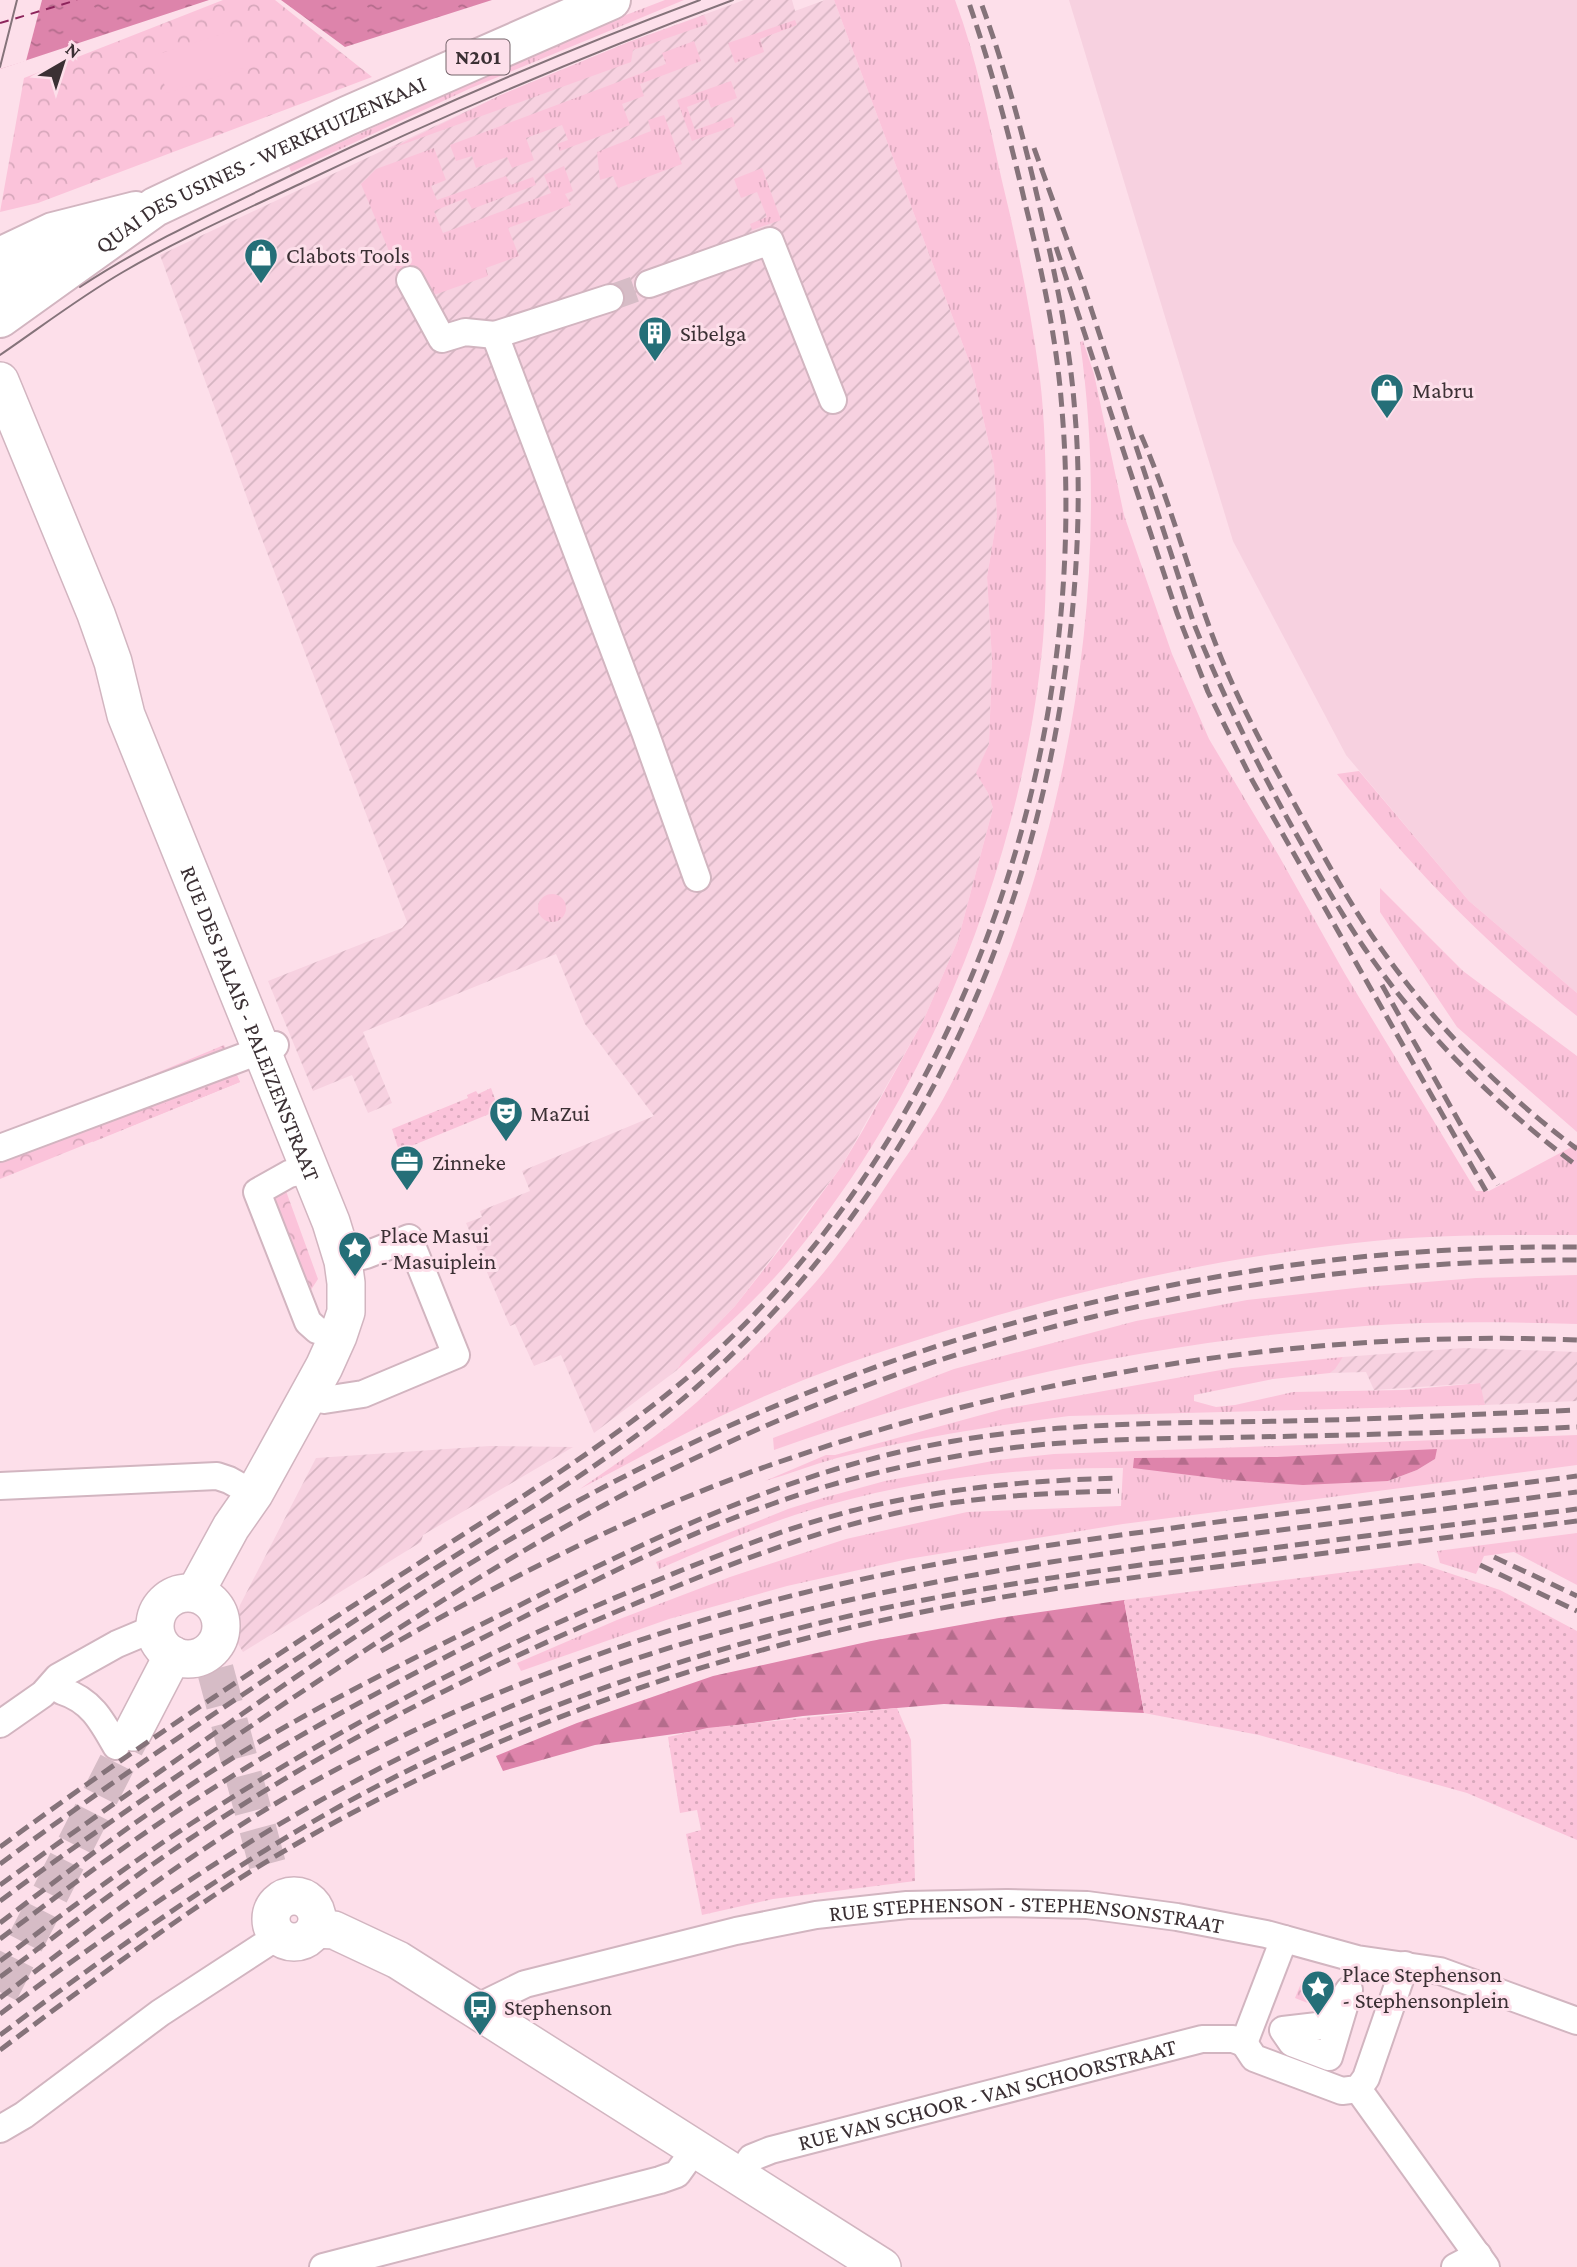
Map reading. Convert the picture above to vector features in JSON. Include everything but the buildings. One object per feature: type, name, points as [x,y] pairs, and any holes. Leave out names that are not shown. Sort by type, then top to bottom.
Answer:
[{"type":"main road","name":"QUAI DES USINES - WERKHUIZENKAAI","points":[[0,308],[155,207],[347,116],[611,0]]},
{"type":"main road","name":"N201","points":[[0,257],[53,232],[155,207]]},
{"type":"main road","name":"N201","points":[[0,308],[100,229],[111,217]]},
{"type":"main road","points":[[0,237],[53,232]]},
{"type":"main road","name":"RUE DES PALAIS - PALEIZENSTRAAT","points":[[0,381],[96,614],[113,662],[126,715]]},
{"type":"main road","name":"RUE DES PALAIS - PALEIZENSTRAAT","points":[[2,429],[110,688],[126,715],[269,1048],[343,1261],[346,1312],[338,1336],[300,1412],[257,1510]]},
{"type":"main road","name":"RUE DES PALAIS - PALEIZENSTRAAT","points":[[205,1600],[231,1527],[257,1510],[324,1399],[339,1355],[338,1336]]},
{"type":"main road","points":[[124,1739],[162,1642],[156,1618],[166,1600],[185,1592],[205,1600],[221,1622],[213,1660],[199,1657],[186,1659],[162,1642]]},
{"type":"main road","points":[[278,1888],[310,1903],[317,1920],[315,1928],[308,1937],[299,1942],[288,1942],[278,1936],[271,1920],[277,1904],[278,1888]]},
{"type":"main road","points":[[315,1928],[334,1930],[398,1960],[882,2267]]},
{"type":"street","points":[[649,284],[770,241],[832,400]]},
{"type":"street","points":[[410,281],[442,339],[465,331],[495,335],[610,298]]},
{"type":"street","points":[[495,335],[645,732],[696,878]]},
{"type":"street","points":[[0,1148],[230,1060],[269,1048]]},
{"type":"street","points":[[310,1169],[289,1174],[257,1192],[308,1322],[317,1330],[338,1336]]},
{"type":"street","points":[[324,1399],[363,1394],[456,1355],[410,1238],[343,1261]]},
{"type":"street","points":[[0,1486],[217,1476],[229,1480],[257,1510]]},
{"type":"street","points":[[53,1692],[58,1677],[117,1644],[162,1642]]},
{"type":"street","points":[[0,1724],[53,1692],[70,1694],[96,1712],[124,1739]]},
{"type":"street","name":"RUE STEPHENSON - STEPHENSONSTRAAT","points":[[476,2008],[525,1984],[736,1931],[816,1915],[907,1905],[1007,1903],[1087,1905],[1177,1917],[1284,1939],[1357,1959],[1440,1971],[1577,2021]]},
{"type":"street","points":[[0,2129],[24,2115],[160,2013],[278,1936]]},
{"type":"street","points":[[1284,1939],[1244,2043],[1254,2058],[1342,2091],[1358,2089],[1366,2078],[1405,1965]]},
{"type":"street","points":[[1290,2012],[1332,2027],[1329,2057],[1290,2047]]},
{"type":"street","name":"RUE VAN SCHOOR - VAN SCHOORSTRAAT","points":[[740,2176],[751,2158],[771,2150],[1202,2039],[1233,2039],[1244,2043]]},
{"type":"street","points":[[1358,2089],[1473,2263]]},
{"type":"street","points":[[323,2267],[660,2180],[677,2174],[695,2149]]},
{"type":"shaded area","points":[[744,0],[792,0],[795,11],[825,0],[834,0],[972,369],[994,466],[997,517],[987,577],[992,660],[989,744],[977,773],[993,808],[958,940],[924,1019],[841,1167],[735,1306],[682,1361],[677,1370],[594,1433],[561,1355],[534,1366],[515,1324],[510,1326],[466,1223],[482,1217],[480,1211],[530,1191],[522,1171],[654,1116],[585,1024],[556,954],[363,1032],[392,1103],[368,1113],[352,1075],[313,1091],[268,981],[402,928],[407,922],[260,534],[160,255],[501,95],[629,42]]},
{"type":"shaded area","name":"Mabru","points":[[1069,0],[1577,0],[1577,993],[1469,901],[1346,755],[1233,541]]},
{"type":"shaded area","points":[[1464,1348],[1577,1352],[1577,1401],[1485,1405],[1479,1383],[1374,1390],[1366,1372],[1330,1373],[1343,1357]]},
{"type":"shaded area","points":[[490,1446],[573,1447],[423,1535],[421,1542],[243,1652],[234,1629],[240,1605],[316,1458]]},
{"type":"green space","points":[[223,0],[275,0],[372,77],[38,203],[0,212],[24,78]]},
{"type":"green space","points":[[665,0],[684,0],[471,88],[291,172],[289,166],[579,33]]},
{"type":"green space","points":[[834,0],[955,0],[963,22],[982,89],[1013,230],[1040,379],[1046,477],[1043,640],[1032,723],[1014,807],[990,890],[960,973],[924,1053],[882,1129],[836,1201],[772,1281],[677,1370],[682,1361],[735,1306],[798,1226],[841,1167],[863,1130],[924,1019],[958,940],[993,808],[976,773],[989,744],[992,660],[987,577],[997,517],[994,466],[972,369]]},
{"type":"green space","points":[[704,15],[708,24],[633,50],[631,62],[390,149],[501,95],[629,42]]},
{"type":"green space","points":[[795,20],[797,25],[760,39],[764,52],[735,63],[728,43]]},
{"type":"green space","points":[[241,28],[253,65],[167,93],[155,55]]},
{"type":"green space","points":[[694,41],[701,61],[640,84],[644,96],[622,104],[630,125],[560,151],[557,144],[568,140],[562,125],[526,138],[534,160],[512,168],[507,157],[476,168],[472,156],[456,161],[450,145],[666,64],[662,53]]},
{"type":"green space","points":[[731,81],[737,98],[711,108],[708,99],[687,107],[695,130],[732,117],[735,126],[692,141],[677,100]]},
{"type":"green space","points":[[664,115],[682,164],[618,188],[613,176],[600,180],[597,152],[651,131],[648,120]]},
{"type":"green space","points":[[434,148],[446,180],[431,186],[437,200],[506,176],[511,185],[533,177],[536,185],[472,209],[466,198],[434,211],[443,233],[551,193],[544,175],[564,166],[573,191],[565,194],[571,205],[508,228],[519,256],[486,268],[488,276],[428,297],[401,280],[361,184],[376,169]]},
{"type":"green space","points":[[762,168],[781,220],[752,230],[750,224],[767,217],[757,192],[741,198],[734,179]]},
{"type":"green space","points":[[1083,341],[1094,374],[1124,515],[1172,654],[1209,739],[1345,974],[1476,1191],[1489,1191],[1577,1144],[1577,1235],[1438,1237],[1355,1243],[1248,1258],[1142,1278],[1037,1304],[933,1335],[814,1376],[703,1425],[580,1489],[655,1436],[697,1402],[752,1350],[817,1280],[861,1223],[929,1122],[949,1088],[989,1003],[1023,913],[1051,820],[1071,725],[1085,628],[1091,531],[1089,436],[1080,342]]},
{"type":"green space","points":[[1359,771],[1469,901],[1577,993],[1577,1016],[1511,961],[1420,872],[1337,774]]},
{"type":"green space","points":[[1380,888],[1463,971],[1577,1056],[1577,1132],[1457,1027],[1380,912]]},
{"type":"green space","points":[[552,894],[562,898],[566,908],[562,918],[552,922],[542,918],[538,908],[542,898]]},
{"type":"green space","points":[[224,1045],[240,1082],[0,1179],[0,1138]]},
{"type":"green space","points":[[232,1065],[240,1082],[93,1142],[91,1139],[94,1137],[91,1131],[94,1134],[100,1131],[102,1134],[103,1129],[107,1131],[111,1125],[113,1130],[114,1125],[117,1129],[117,1124],[124,1123],[125,1120],[129,1123],[128,1116],[130,1120],[132,1117],[137,1120],[139,1115],[143,1117],[144,1114],[146,1118],[150,1110],[161,1110],[166,1107],[165,1103],[172,1106],[172,1102],[178,1099],[184,1102],[181,1095],[185,1100],[188,1097],[183,1085]]},
{"type":"green space","points":[[491,1088],[499,1110],[399,1151],[392,1129],[468,1098],[467,1095],[476,1091],[478,1094]]},
{"type":"green space","points":[[286,1191],[318,1279],[307,1296],[271,1197]]},
{"type":"green space","points":[[1577,1275],[1577,1324],[1418,1323],[1214,1342],[1065,1368],[991,1385],[918,1404],[774,1450],[773,1438],[954,1369],[1136,1321],[1247,1300],[1364,1287],[1476,1278]]},
{"type":"green space","points":[[1343,1357],[1330,1373],[1273,1379],[1194,1395],[1194,1401],[1216,1407],[1293,1392],[1403,1390],[1480,1383],[1485,1405],[1069,1416],[894,1444],[837,1458],[765,1481],[826,1455],[835,1455],[1003,1409],[1232,1368]]},
{"type":"green space","points":[[1577,1435],[1577,1465],[1123,1524],[908,1559],[787,1586],[669,1619],[521,1671],[517,1663],[617,1620],[730,1577],[846,1539],[967,1512],[1121,1506],[1123,1468],[974,1476],[901,1488],[828,1505],[721,1542],[659,1569],[656,1562],[788,1509],[885,1481],[998,1460],[1054,1454]],"holes":[[[1134,1459],[1435,1459],[1417,1470],[1388,1481]]]},
{"type":"green space","points":[[1437,1449],[1435,1459],[1417,1470],[1388,1481],[1303,1485],[1230,1480],[1133,1468],[1134,1458],[1277,1457]]},
{"type":"green space","points":[[1577,1533],[1577,1585],[1514,1552],[1484,1556],[1476,1574],[1440,1563],[1437,1551]]},
{"type":"green space","points":[[1419,1563],[1500,1590],[1577,1631],[1577,1840],[1467,1793],[1259,1735],[1144,1713],[1124,1600]]},
{"type":"green space","points":[[1124,1600],[1144,1713],[944,1704],[803,1716],[595,1745],[503,1771],[496,1756],[577,1723],[713,1676],[871,1641],[999,1618]]},
{"type":"green space","points":[[897,1708],[911,1740],[915,1881],[773,1899],[702,1915],[686,1834],[701,1830],[697,1810],[680,1813],[668,1737],[707,1728]]},
{"type":"green space","points":[[1304,1976],[1336,1988],[1328,2011],[1295,1998]]},
{"type":"water","points":[[0,0],[209,0],[0,69]]},
{"type":"water","points":[[281,0],[492,0],[345,47]]},
{"type":"pier","points":[[0,0],[42,0],[26,61],[0,69]]},
{"type":"ferry route","points":[[0,23],[77,0]]},
{"type":"tunnel","points":[[610,298],[649,284]]},
{"type":"tunnel","points":[[215,1669],[271,1878]]},
{"type":"tunnel","points":[[0,1992],[133,1732]]},
{"type":"tram line","points":[[0,67],[17,0]]},
{"type":"tram line","points":[[80,287],[132,255],[186,227],[346,150],[547,61],[700,0]]},
{"type":"tram line","points":[[0,355],[107,282],[212,225],[463,109],[733,0]]},
{"type":"railway","points":[[0,1847],[102,1774],[310,1633],[594,1449],[695,1371],[788,1278],[868,1172],[935,1057],[988,934],[1028,805],[1054,674],[1065,541],[1062,410],[1048,306],[1006,126],[968,0]]},
{"type":"railway","points":[[0,1864],[208,1718],[600,1462],[701,1383],[779,1307],[847,1223],[906,1134],[957,1040],[998,941],[1031,838],[1055,733],[1071,626],[1078,520],[1075,414],[1061,308],[1020,127],[998,50],[980,0]]},
{"type":"railway","points":[[1034,148],[1083,284],[1194,624],[1228,701],[1278,801],[1355,934],[1387,980],[1436,1038],[1488,1092],[1576,1165]]},
{"type":"railway","points":[[1056,247],[1177,613],[1208,692],[1252,780],[1486,1191]]},
{"type":"railway","points":[[1141,435],[1218,650],[1236,691],[1277,772],[1355,909],[1419,999],[1467,1053],[1520,1103],[1577,1149]]},
{"type":"railway","points":[[1382,985],[1498,1185]]},
{"type":"railway","points":[[0,1885],[242,1714],[435,1585],[584,1498],[745,1419],[859,1373],[975,1334],[1093,1302],[1213,1278],[1333,1260],[1455,1250],[1577,1247]]},
{"type":"railway","points":[[0,1901],[294,1697],[481,1576],[626,1493],[781,1419],[890,1377],[1001,1341],[1114,1312],[1228,1289],[1344,1273],[1460,1263],[1577,1260]]},
{"type":"railway","points":[[381,1651],[526,1572],[676,1502],[779,1462],[974,1404],[1172,1364],[1273,1351],[1374,1342],[1475,1338],[1577,1340]]},
{"type":"railway","points":[[0,1923],[159,1806],[259,1742],[324,1705],[576,1577],[680,1528],[787,1485],[841,1467],[954,1441],[1037,1430],[1161,1423],[1359,1419],[1577,1410]]},
{"type":"railway","points":[[0,1939],[107,1859],[173,1814],[338,1715],[465,1647],[638,1560],[738,1516],[798,1495],[933,1460],[1054,1444],[1577,1427]]},
{"type":"railway","points":[[0,1998],[164,1876],[249,1820],[337,1769],[461,1709],[525,1682],[654,1635],[720,1615],[854,1581],[995,1554],[1184,1526],[1577,1476]]},
{"type":"railway","points":[[0,1961],[167,1839],[301,1756],[412,1694],[584,1611],[734,1549],[858,1509],[919,1496],[976,1488],[1119,1478]]},
{"type":"railway","points":[[0,1977],[172,1851],[301,1769],[409,1709],[576,1629],[756,1555],[852,1524],[942,1504],[1001,1497],[1119,1491]]},
{"type":"railway","points":[[0,2014],[182,1885],[307,1808],[371,1773],[507,1708],[598,1672],[691,1641],[785,1615],[975,1575],[1168,1545],[1577,1492]]},
{"type":"railway","points":[[0,2035],[204,1889],[310,1823],[466,1743],[558,1705],[652,1671],[796,1629],[1017,1583],[1577,1509]]},
{"type":"railway","points":[[0,2050],[199,1906],[318,1832],[380,1798],[475,1753],[581,1709],[635,1690],[800,1640],[995,1598],[1121,1579],[1577,1521]]},
{"type":"railway","points":[[1494,1557],[1577,1596]]},
{"type":"railway","points":[[1480,1565],[1577,1611]]},
{"type":"place","name":"Clabots Tools","points":[[261,285]]},
{"type":"place","name":"Sibelga","points":[[655,363]]},
{"type":"place","name":"Mabru","points":[[1387,420]]},
{"type":"place","name":"MaZui","points":[[506,1143]]},
{"type":"place","name":"Zinneke","points":[[407,1192]]},
{"type":"place","name":"Place Masui - Masuiplein","points":[[355,1278]]},
{"type":"place","name":"Place Stephenson - Stephensonplein","points":[[1318,2017]]},
{"type":"place","name":"Stephenson","points":[[480,2037]]}]
